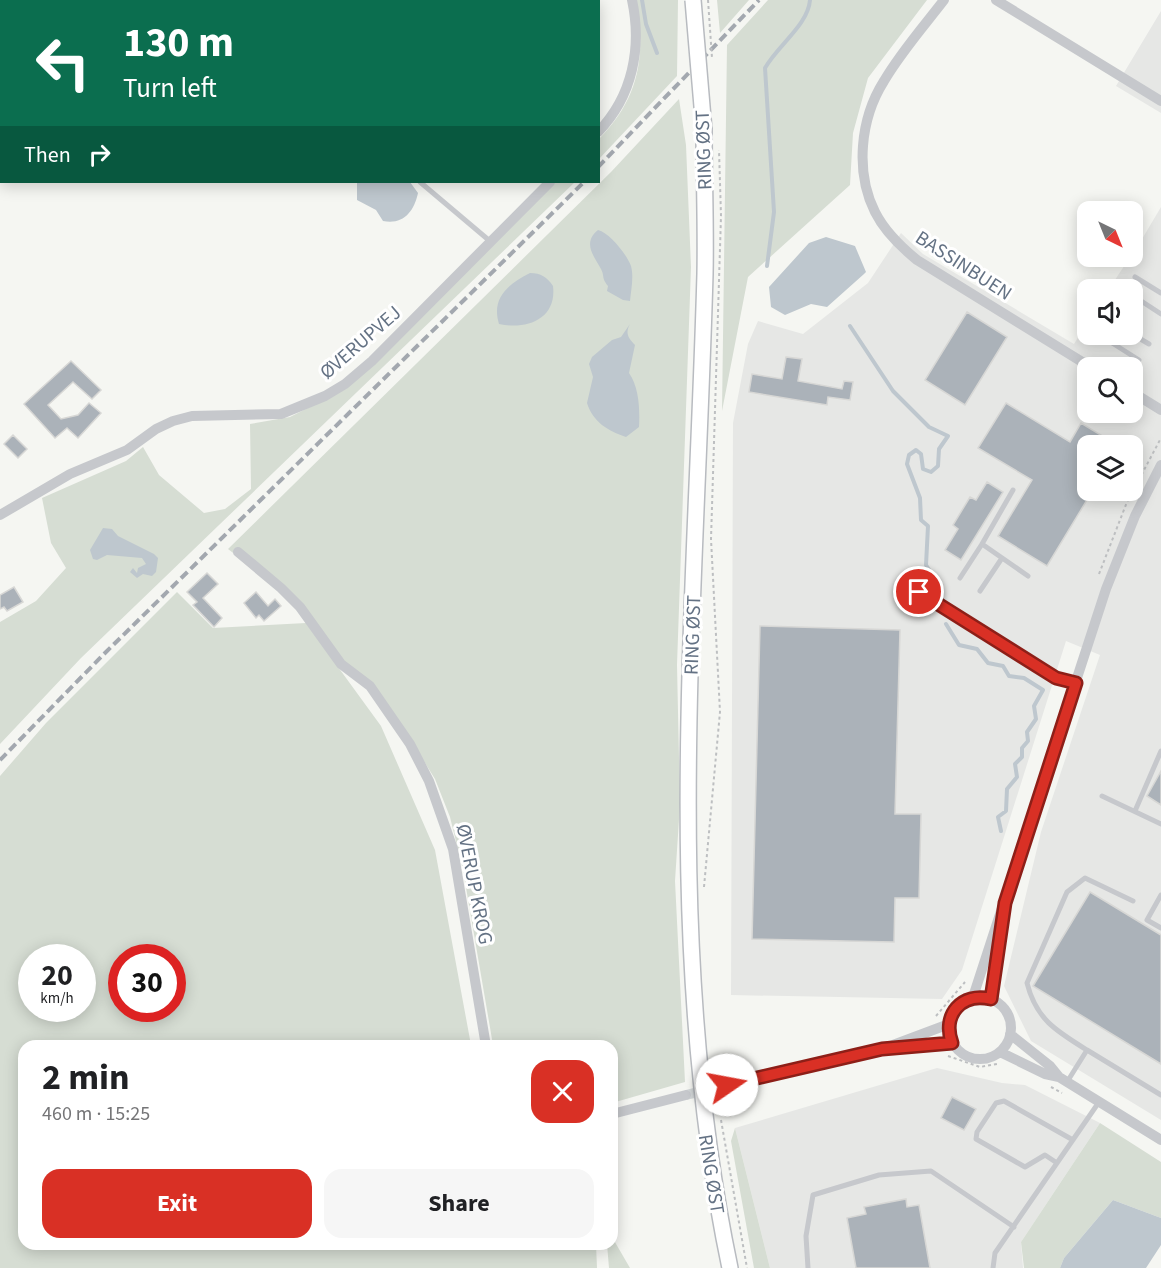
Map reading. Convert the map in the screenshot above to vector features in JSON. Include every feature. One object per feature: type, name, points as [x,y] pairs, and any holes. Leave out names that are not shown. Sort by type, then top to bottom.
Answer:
[{"type":"main road","name":"RING ØST","points":[[693,0],[704,130],[705,270],[687,782],[687,883],[693,1002],[702,1110],[730,1268]]},
{"type":"street","points":[[600,129],[622,98],[634,64],[636,39],[632,0]]},
{"type":"street","name":"BASSINBUEN","points":[[944,0],[884,81],[868,112],[862,152],[866,185],[875,213],[895,241],[917,260],[1077,359]]},
{"type":"street","points":[[996,0],[1161,101]]},
{"type":"street","name":"ØVERUPVEJ","points":[[0,515],[70,474],[127,450],[156,429],[173,421],[192,416],[281,414],[325,396],[345,384],[372,361],[549,183]]},
{"type":"street","points":[[1143,399],[1161,410]]},
{"type":"street","points":[[973,997],[1118,558],[1135,516],[1161,465]]},
{"type":"street","name":"ØVERUP KROG","points":[[238,552],[300,607],[341,664],[370,686],[410,744],[429,780],[453,849],[485,1040]]},
{"type":"street","points":[[902,583],[1056,678],[1076,683]]},
{"type":"street","points":[[991,999],[1005,903]]},
{"type":"street","points":[[973,997],[991,999],[999,1003],[1009,1017],[1010,1034],[999,1052],[980,1059],[969,1057],[952,1043],[949,1024],[957,1007],[973,997]]},
{"type":"street","points":[[727,1085],[882,1049],[949,1024]]},
{"type":"street","points":[[1010,1034],[1063,1079],[1161,1140]]},
{"type":"street","points":[[882,1049],[902,1050],[952,1043]]},
{"type":"street","points":[[999,1052],[1045,1074],[1063,1079]]},
{"type":"street","points":[[618,1112],[686,1095]]},
{"type":"lane","points":[[421,183],[490,242]]},
{"type":"lane","points":[[1134,277],[1161,293]]},
{"type":"lane","points":[[1143,302],[1161,314]]},
{"type":"lane","points":[[1143,340],[1149,344]]},
{"type":"lane","points":[[1115,345],[1134,357]]},
{"type":"lane","points":[[960,578],[1013,490]]},
{"type":"lane","points":[[982,544],[1028,576]]},
{"type":"lane","points":[[980,591],[1002,558]]},
{"type":"lane","points":[[1135,811],[1161,751]]},
{"type":"lane","points":[[1102,796],[1161,824]]},
{"type":"lane","points":[[1133,901],[1085,878],[1067,892],[1027,982],[1031,998],[1050,1027],[1161,1095]]},
{"type":"lane","points":[[1161,895],[1147,920],[1161,928]]},
{"type":"lane","points":[[1063,1079],[1086,1050]]},
{"type":"lane","points":[[1057,1163],[1045,1155],[1025,1167],[976,1139],[977,1132],[996,1103],[1004,1101],[1073,1140]]},
{"type":"lane","points":[[993,1268],[996,1253],[1099,1102]]},
{"type":"lane","points":[[808,1268],[806,1236],[813,1195],[879,1174],[931,1171],[1014,1227]]},
{"type":"path","points":[[704,890],[720,712],[711,539],[721,216],[718,148]]},
{"type":"path","points":[[1097,579],[1127,502],[1161,438]]},
{"type":"path","points":[[930,1031],[933,1021],[969,975]]},
{"type":"path","points":[[933,1044],[937,1051],[969,1064],[980,1066],[1000,1064]]},
{"type":"path","points":[[1045,1084],[1065,1095]]},
{"type":"path","points":[[720,1117],[747,1268]]},
{"type":"shaded area","points":[[636,0],[678,0],[677,76],[600,158],[600,138],[623,107],[637,74],[639,20]]},
{"type":"shaded area","points":[[717,0],[749,0],[720,33]]},
{"type":"shaded area","points":[[768,0],[927,0],[868,78],[853,133],[850,185],[748,277],[722,411],[727,45]]},
{"type":"shaded area","points":[[1161,11],[1161,113],[1116,86]]},
{"type":"shaded area","points":[[679,99],[686,145],[691,267],[677,665],[680,804],[675,881],[685,1082],[618,1101],[618,1040],[492,1040],[463,870],[450,817],[435,779],[407,734],[342,659],[302,606],[228,549],[611,172]]},
{"type":"shaded area","points":[[357,183],[411,183],[418,193],[414,206],[406,216],[390,222],[383,221],[376,210],[357,200]]},
{"type":"shaded area","points":[[554,183],[574,183],[81,658],[0,744],[0,622],[36,601],[66,568],[51,543],[42,498],[126,461],[143,447],[159,475],[204,513],[225,509],[251,489],[250,424],[290,417],[347,388]]},
{"type":"shaded area","points":[[1161,207],[1161,1120],[1031,1041],[1004,986],[1041,832],[1100,655],[1066,641],[962,970],[942,999],[731,995],[733,423],[748,344],[758,321],[803,334],[868,283],[901,233],[923,254],[1074,344],[1077,339],[1077,345],[1143,345],[1143,279],[1116,279],[1123,267],[1143,267],[1143,237]]},
{"type":"shaded area","points":[[598,230],[608,235],[618,245],[631,266],[630,301],[623,300],[607,291],[608,286],[590,245],[593,235]]},
{"type":"shaded area","points":[[826,237],[855,246],[866,272],[827,307],[811,304],[785,315],[771,307],[769,287],[809,243]]},
{"type":"shaded area","points":[[530,273],[543,276],[553,286],[550,307],[538,320],[529,323],[499,324],[497,307],[499,299],[508,287]]},
{"type":"shaded area","points":[[630,324],[628,335],[635,345],[629,373],[637,391],[639,427],[626,437],[613,432],[597,421],[587,403],[593,377],[589,364],[592,357],[612,340],[621,337]]},
{"type":"shaded area","points":[[103,528],[112,529],[118,536],[154,554],[158,558],[156,572],[152,576],[143,574],[137,578],[130,572],[133,568],[137,573],[138,568],[146,564],[142,558],[107,555],[97,560],[93,559],[90,550]]},
{"type":"shaded area","points":[[177,592],[213,628],[306,623],[381,726],[435,850],[470,1040],[18,1040],[18,1250],[596,1250],[597,1268],[0,1268],[0,776],[46,723]]},
{"type":"shaded area","points":[[937,1068],[1002,1083],[1025,1085],[1100,1123],[1021,1242],[1023,1268],[770,1268],[735,1128]]},
{"type":"shaded area","points":[[1100,1123],[1161,1162],[1161,1218],[1113,1200],[1064,1258],[1060,1268],[1024,1268],[1021,1242]]},
{"type":"shaded area","points":[[735,1128],[770,1268],[754,1268],[731,1141]]},
{"type":"shaded area","points":[[1113,1200],[1161,1218],[1161,1245],[1146,1268],[1060,1268],[1064,1258]]},
{"type":"shaded area","points":[[618,1247],[630,1268],[609,1268],[608,1250],[618,1250]]},
{"type":"building","points":[[967,312],[1007,337],[965,405],[925,380]]},
{"type":"building","points":[[786,357],[802,359],[798,381],[842,389],[844,381],[853,382],[850,400],[828,397],[827,405],[749,392],[752,374],[782,379]]},
{"type":"building","points":[[71,361],[101,390],[92,399],[73,382],[48,405],[61,419],[78,415],[89,403],[101,413],[78,438],[67,428],[55,438],[24,404]]},
{"type":"building","points":[[1006,403],[1070,442],[1081,423],[1101,435],[1077,435],[1077,501],[1086,501],[1047,566],[998,536],[1032,480],[978,448]]},
{"type":"building","points":[[13,435],[27,449],[18,458],[4,444]]},
{"type":"building","points":[[987,482],[1003,492],[961,560],[945,550],[958,529],[953,525],[970,497],[976,500]]},
{"type":"building","points":[[207,573],[218,584],[203,598],[222,618],[214,627],[193,605],[197,602],[187,592]]},
{"type":"building","points":[[14,587],[23,602],[7,611],[4,607],[0,609],[0,595]]},
{"type":"building","points":[[256,592],[268,606],[275,599],[281,606],[264,621],[259,615],[256,618],[244,603]]},
{"type":"building","points":[[760,626],[900,630],[895,814],[921,814],[919,898],[895,898],[894,942],[752,939]]},
{"type":"building","points":[[1161,771],[1161,805],[1147,796]]},
{"type":"building","points":[[1090,892],[1161,935],[1161,1064],[1033,986]]},
{"type":"building","points":[[952,1097],[976,1109],[964,1130],[941,1118]]},
{"type":"building","points":[[906,1199],[907,1207],[919,1205],[930,1268],[856,1268],[847,1218],[866,1214],[864,1207]]},
{"type":"waterway","points":[[642,0],[646,24],[657,53]]},
{"type":"waterway","points":[[767,266],[774,212],[765,68],[804,18],[810,0]]},
{"type":"waterway","points":[[850,326],[893,391],[929,427],[948,436],[939,449],[938,466],[931,472],[923,469],[921,454],[916,450],[909,455],[907,464],[920,498],[921,520],[928,526],[926,565],[936,581]]},
{"type":"waterway","points":[[946,624],[959,645],[977,649],[988,663],[1003,666],[1009,676],[1024,678],[1043,690],[1034,706],[1036,719],[1027,732],[1028,741],[1022,748],[1022,757],[1015,764],[1017,777],[1007,789],[1006,811],[998,817],[1001,831]]},
{"type":"tunnel","points":[[686,1095],[727,1085]]},
{"type":"railway","points":[[600,165],[759,0]]},
{"type":"railway","points":[[0,760],[105,653],[583,183]]},
{"type":"route","points":[[727,1085],[882,1049],[902,1050],[952,1043],[949,1024],[951,1015],[957,1007],[973,997],[982,996],[991,999],[1005,903],[1076,683],[1056,678],[919,592]]}]
